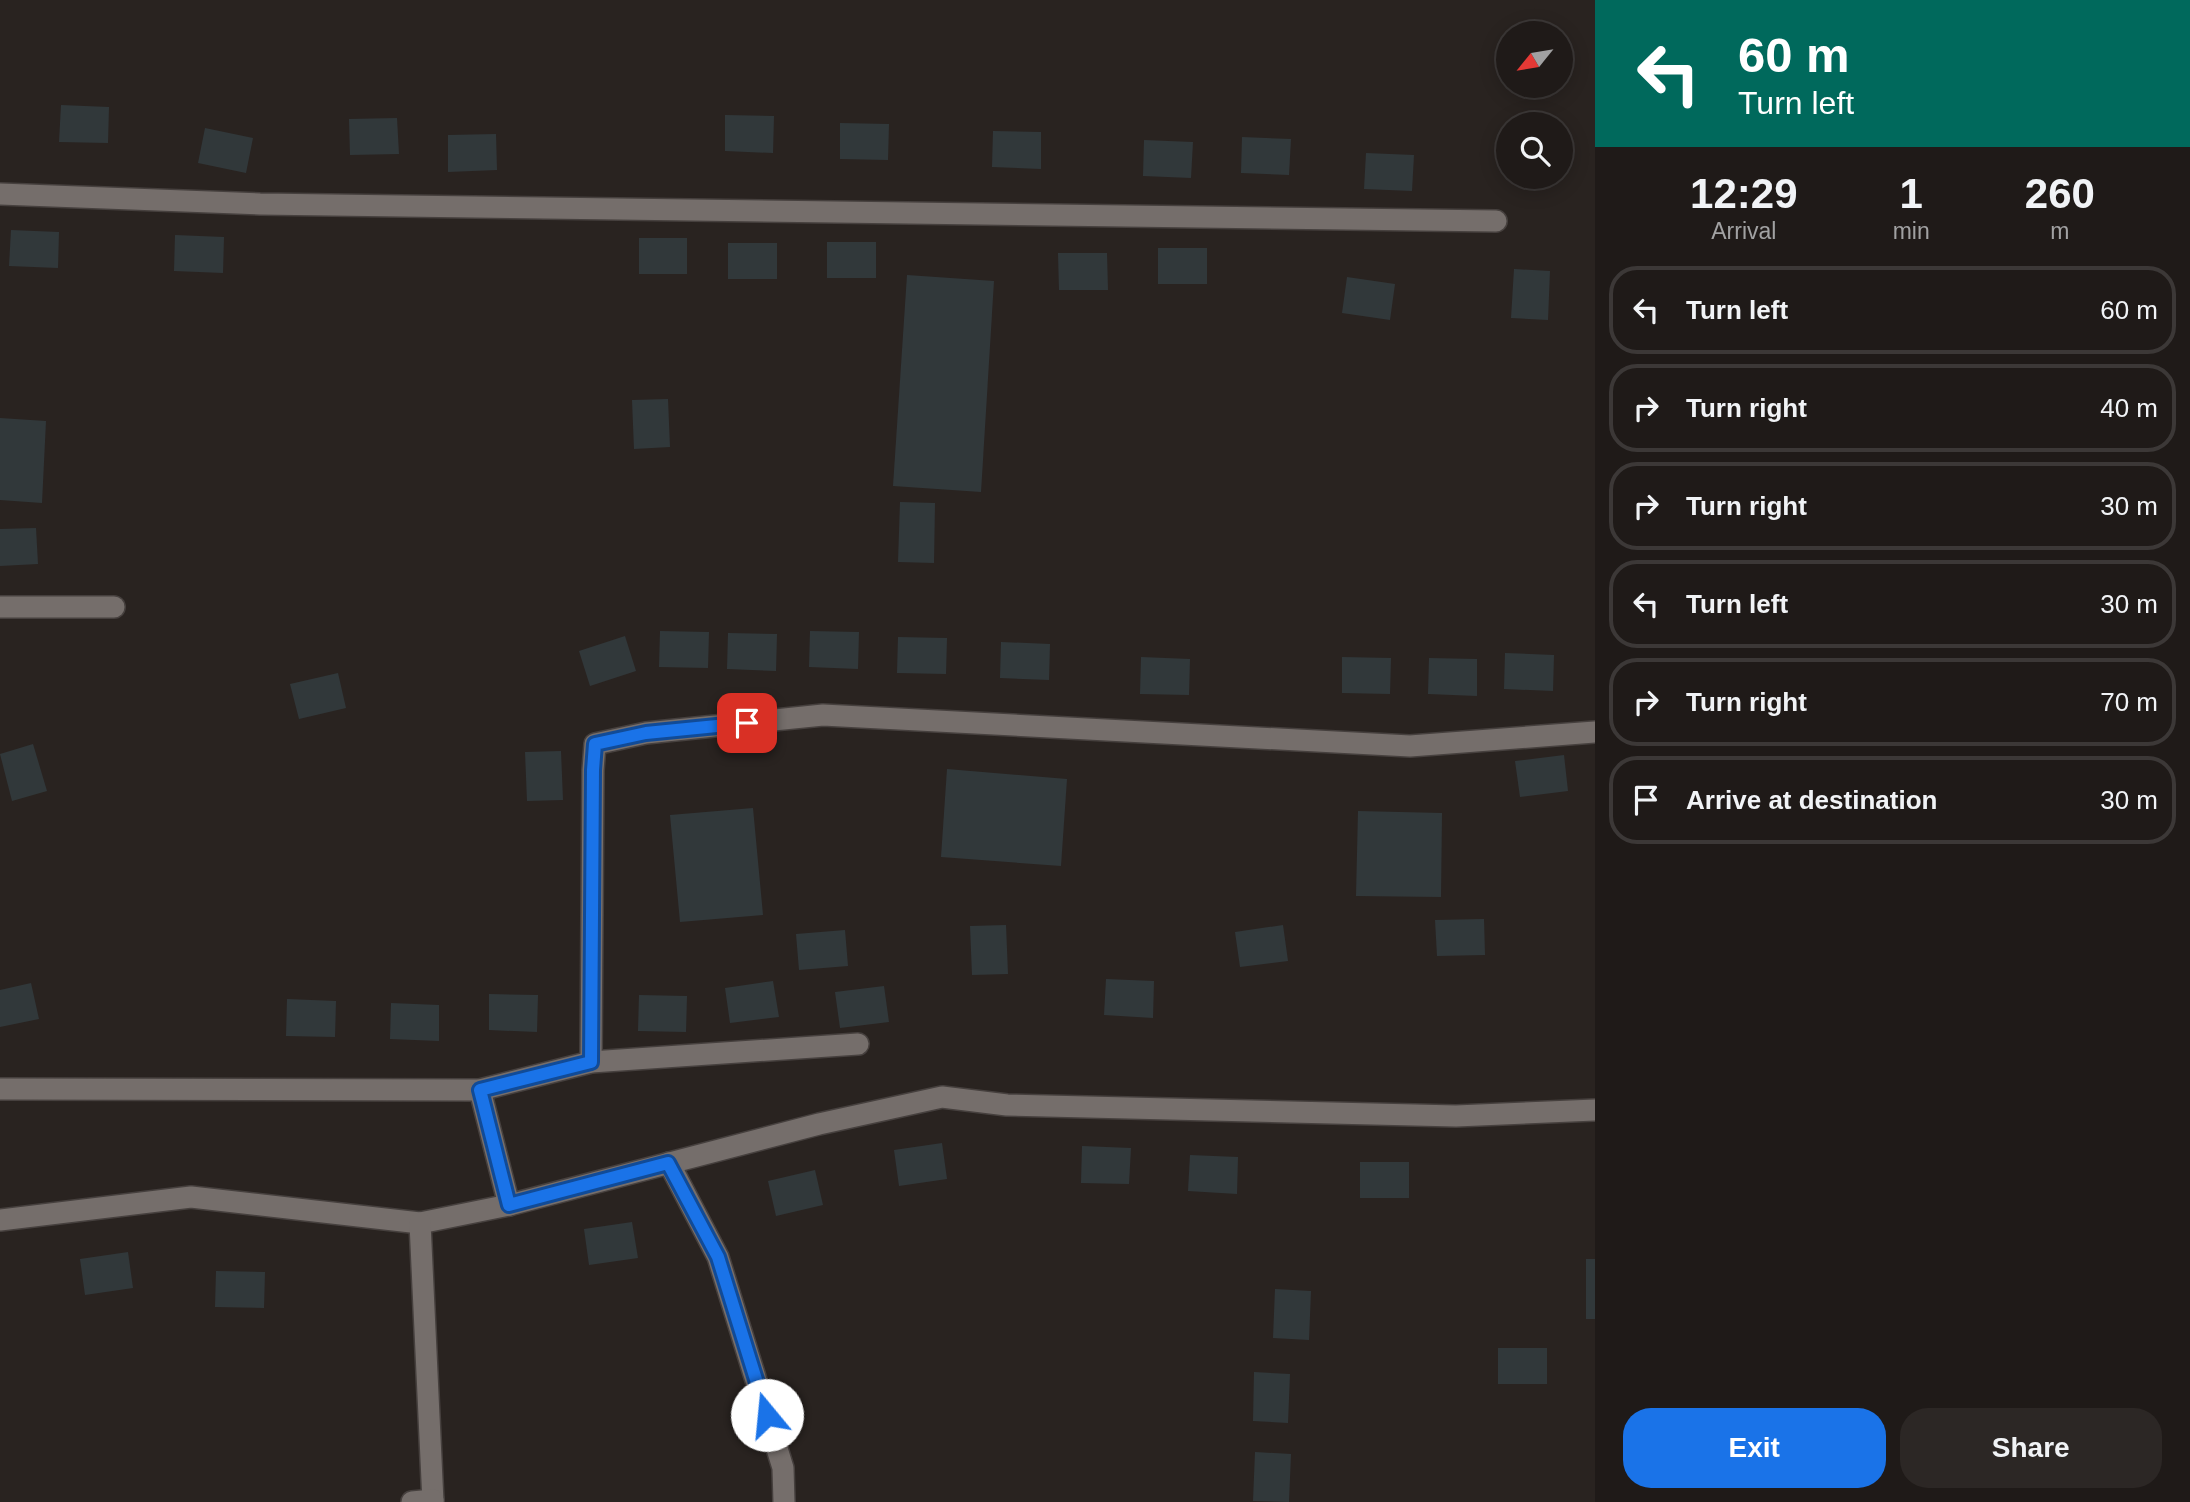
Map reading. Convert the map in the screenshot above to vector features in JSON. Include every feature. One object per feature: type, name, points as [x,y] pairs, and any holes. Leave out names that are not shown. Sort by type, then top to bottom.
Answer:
[{"type":"street","points":[[0,194],[260,204],[1496,221]]},
{"type":"street","points":[[0,607],[114,607]]},
{"type":"street","points":[[591,1062],[595,744],[646,733],[823,715],[1410,746],[1595,733]]},
{"type":"street","points":[[0,1089],[480,1090],[591,1062],[858,1044]]},
{"type":"street","points":[[480,1090],[509,1205]]},
{"type":"street","points":[[0,1220],[191,1197],[420,1223],[509,1205],[819,1124],[942,1097],[1007,1105],[1442,1115],[1595,1110]]},
{"type":"street","points":[[668,1163],[718,1257],[783,1468],[784,1502]]},
{"type":"street","points":[[420,1223],[426,1501]]},
{"type":"building","points":[[61,105],[109,107],[108,143],[59,142]]},
{"type":"building","points":[[725,115],[774,116],[773,153],[725,151]]},
{"type":"building","points":[[397,118],[399,154],[350,155],[349,119]]},
{"type":"building","points":[[840,123],[889,124],[888,160],[840,159]]},
{"type":"building","points":[[205,128],[253,138],[246,173],[198,163]]},
{"type":"building","points":[[993,131],[1041,132],[1041,169],[992,167]]},
{"type":"building","points":[[496,134],[497,170],[448,172],[448,135]]},
{"type":"building","points":[[1242,137],[1291,139],[1289,175],[1241,173]]},
{"type":"building","points":[[1144,140],[1193,142],[1191,178],[1143,176]]},
{"type":"building","points":[[1366,153],[1414,155],[1412,191],[1364,189]]},
{"type":"building","points":[[11,230],[59,232],[58,268],[9,266]]},
{"type":"building","points":[[175,235],[224,237],[223,273],[174,271]]},
{"type":"building","points":[[639,238],[687,238],[687,274],[639,274]]},
{"type":"building","points":[[827,242],[876,242],[876,278],[827,278]]},
{"type":"building","points":[[728,243],[777,243],[777,279],[728,279]]},
{"type":"building","points":[[1158,248],[1207,248],[1207,284],[1158,284]]},
{"type":"building","points":[[1058,253],[1107,253],[1108,290],[1059,290]]},
{"type":"building","points":[[1514,269],[1550,271],[1548,320],[1511,318]]},
{"type":"building","points":[[907,275],[994,281],[981,492],[893,486]]},
{"type":"building","points":[[1347,277],[1395,284],[1390,320],[1342,313]]},
{"type":"building","points":[[668,399],[670,447],[634,449],[632,400]]},
{"type":"building","points":[[0,418],[46,421],[42,503],[0,500]]},
{"type":"building","points":[[900,502],[935,503],[934,563],[898,562]]},
{"type":"building","points":[[36,528],[38,564],[0,566],[0,529]]},
{"type":"building","points":[[660,631],[709,632],[708,668],[659,667]]},
{"type":"building","points":[[810,631],[859,632],[858,669],[809,667]]},
{"type":"building","points":[[728,633],[777,634],[776,671],[727,669]]},
{"type":"building","points":[[625,636],[636,671],[590,686],[579,651]]},
{"type":"building","points":[[898,637],[947,638],[946,674],[897,673]]},
{"type":"building","points":[[1001,642],[1050,644],[1049,680],[1000,678]]},
{"type":"building","points":[[1505,653],[1554,655],[1553,691],[1504,689]]},
{"type":"building","points":[[1141,657],[1190,659],[1189,695],[1140,694]]},
{"type":"building","points":[[1342,657],[1391,658],[1390,694],[1342,693]]},
{"type":"building","points":[[1429,658],[1477,659],[1477,696],[1428,694]]},
{"type":"building","points":[[338,673],[346,708],[299,719],[290,684]]},
{"type":"building","points":[[33,744],[47,791],[12,801],[0,754]]},
{"type":"building","points":[[561,751],[563,800],[527,801],[525,752]]},
{"type":"building","points":[[1564,755],[1568,791],[1520,797],[1515,761]]},
{"type":"building","points":[[947,769],[1067,779],[1061,866],[941,857]]},
{"type":"building","points":[[753,808],[763,915],[680,922],[670,815]]},
{"type":"building","points":[[1358,811],[1442,813],[1441,897],[1356,896]]},
{"type":"building","points":[[1484,919],[1485,955],[1437,956],[1435,920]]},
{"type":"building","points":[[1006,925],[1008,974],[972,975],[970,926]]},
{"type":"building","points":[[1283,925],[1288,961],[1240,967],[1235,932]]},
{"type":"building","points":[[845,930],[848,966],[799,970],[796,934]]},
{"type":"building","points":[[1106,979],[1154,981],[1153,1018],[1104,1015]]},
{"type":"building","points":[[773,981],[779,1017],[730,1023],[725,988]]},
{"type":"building","points":[[31,983],[39,1019],[0,1027],[0,990]]},
{"type":"building","points":[[884,986],[889,1022],[840,1028],[835,992]]},
{"type":"building","points":[[489,994],[538,995],[537,1032],[489,1030]]},
{"type":"building","points":[[639,995],[687,996],[686,1032],[638,1031]]},
{"type":"building","points":[[287,999],[336,1001],[335,1037],[286,1036]]},
{"type":"building","points":[[391,1003],[439,1005],[439,1041],[390,1039]]},
{"type":"building","points":[[942,1143],[947,1179],[899,1186],[894,1150]]},
{"type":"building","points":[[1082,1146],[1131,1148],[1129,1184],[1081,1183]]},
{"type":"building","points":[[1190,1155],[1238,1157],[1237,1194],[1188,1191]]},
{"type":"building","points":[[1360,1162],[1409,1162],[1409,1198],[1360,1198]]},
{"type":"building","points":[[815,1170],[823,1205],[776,1216],[768,1181]]},
{"type":"building","points":[[632,1222],[638,1258],[589,1265],[584,1229]]},
{"type":"building","points":[[128,1252],[133,1288],[85,1295],[80,1259]]},
{"type":"building","points":[[1586,1259],[1595,1259],[1595,1319],[1586,1319]]},
{"type":"building","points":[[216,1271],[265,1272],[264,1308],[215,1307]]},
{"type":"building","points":[[1275,1289],[1311,1291],[1309,1340],[1273,1338]]},
{"type":"building","points":[[1498,1348],[1547,1348],[1547,1384],[1498,1384]]},
{"type":"building","points":[[1254,1372],[1290,1374],[1288,1423],[1253,1421]]},
{"type":"building","points":[[1255,1452],[1291,1454],[1289,1502],[1253,1501]]},
{"type":"route","points":[[747,723],[646,733],[595,744],[591,1062],[480,1090],[509,1205],[668,1163],[718,1257],[767,1415]]}]
